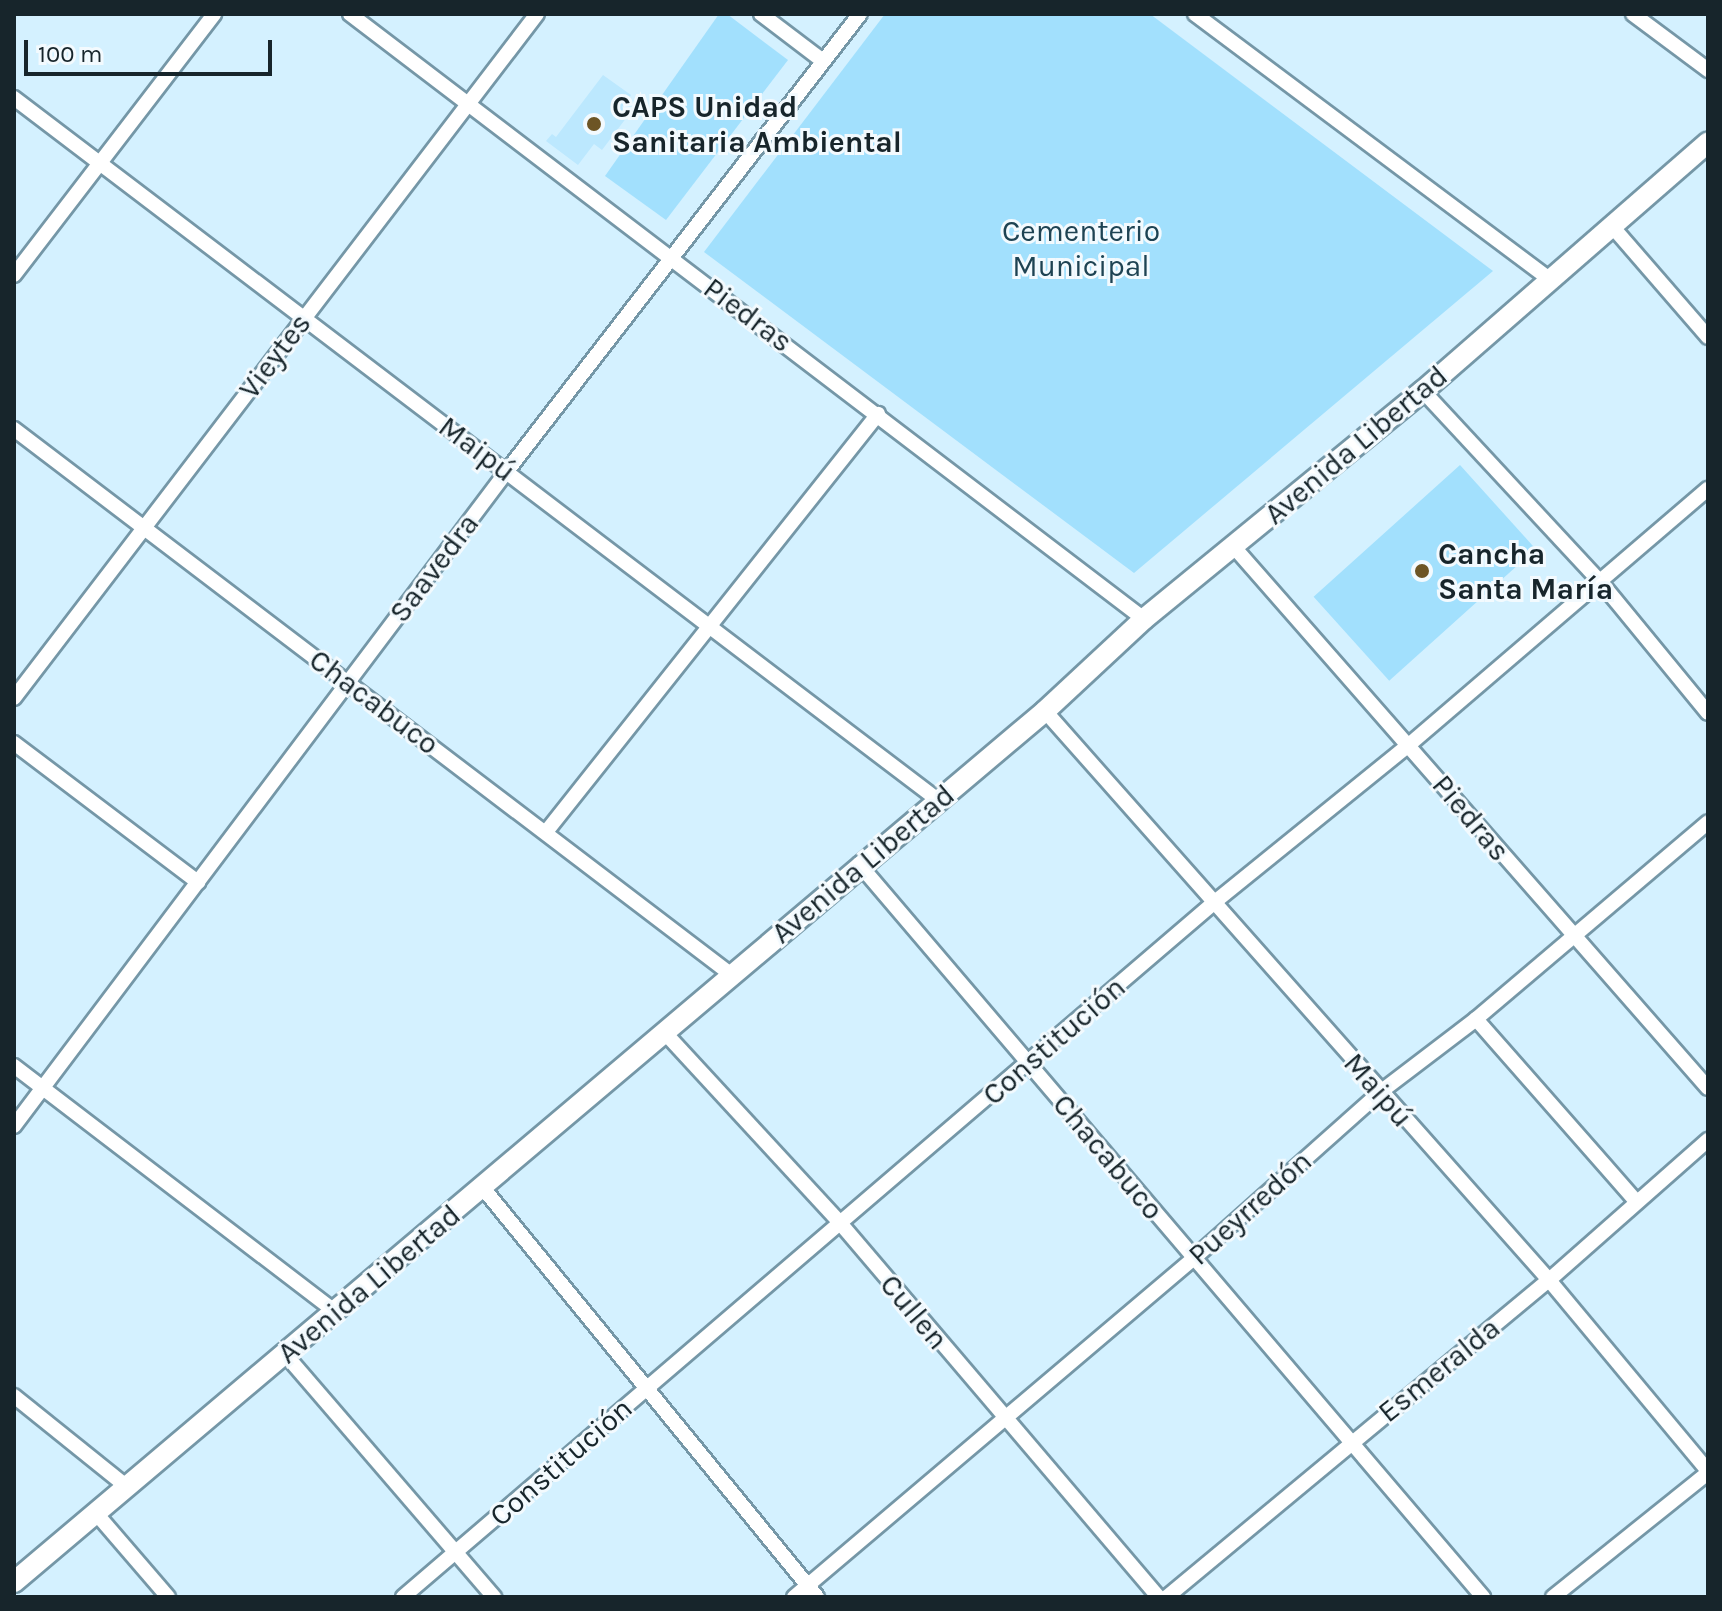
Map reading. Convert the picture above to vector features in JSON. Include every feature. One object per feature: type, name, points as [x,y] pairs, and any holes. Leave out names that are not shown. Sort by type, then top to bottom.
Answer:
[{"type":"main road","name":"Avenida Libertad","points":[[14,1582],[733,976],[859,864],[1045,711],[1144,619],[1423,391],[1708,142]]},
{"type":"street","points":[[14,275],[214,14]]},
{"type":"street","name":"Piedras","points":[[350,14],[1144,619]]},
{"type":"street","name":"Vieytes","points":[[14,698],[537,14]]},
{"type":"street","points":[[761,14],[823,61]]},
{"type":"street","name":"Saavedra","points":[[14,1126],[507,471],[860,14]]},
{"type":"street","points":[[1195,14],[1550,280]]},
{"type":"street","points":[[1633,14],[1708,70]]},
{"type":"street","name":"Maipú","points":[[14,98],[939,801]]},
{"type":"street","points":[[1611,225],[1708,337]]},
{"type":"street","points":[[1423,391],[1598,579],[1708,713]]},
{"type":"street","points":[[546,832],[878,414]]},
{"type":"street","name":"Chacabuco","points":[[14,429],[733,976]]},
{"type":"street","name":"Constitución","points":[[403,1597],[1216,901],[1410,744],[1598,579],[1708,489]]},
{"type":"street","name":"Piedras","points":[[1234,547],[1410,744],[1570,936],[1708,1088]]},
{"type":"street","name":"Maipú","points":[[1045,711],[1216,901],[1379,1093],[1549,1280],[1708,1472]]},
{"type":"street","points":[[14,743],[198,882]]},
{"type":"street","name":"Pueyrredón","points":[[794,1597],[812,1591],[1003,1420],[1194,1258],[1379,1093],[1476,1019],[1570,936],[1708,822]]},
{"type":"street","name":"Chacabuco","points":[[859,864],[1194,1258],[1348,1445],[1483,1597]]},
{"type":"street","points":[[1476,1019],[1636,1201]]},
{"type":"street","name":"Cullen","points":[[665,1033],[841,1224],[1003,1420],[1158,1597]]},
{"type":"street","points":[[14,1066],[336,1312]]},
{"type":"street","name":"Esmeralda","points":[[1167,1597],[1549,1280],[1708,1140]]},
{"type":"street","points":[[483,1188],[812,1591]]},
{"type":"street","points":[[285,1354],[494,1597]]},
{"type":"street","points":[[14,1396],[127,1487]]},
{"type":"street","points":[[1553,1597],[1708,1472]]},
{"type":"street","points":[[95,1512],[168,1597]]},
{"type":"shaded area","name":"CAPS Unidad Sanitaria Ambiental","points":[[603,75],[631,95],[622,107],[630,113],[602,150],[594,144],[578,165],[546,141],[552,134],[556,137]]},
{"type":"green space","points":[[719,14],[727,14],[788,60],[666,220],[605,176]]},
{"type":"green space","name":"Cementerio Municipal","points":[[885,14],[1150,14],[1493,271],[1134,573],[704,252]]},
{"type":"green space","name":"Cancha Santa María","points":[[1460,465],[1536,549],[1389,681],[1314,597]]},
{"type":"place","name":"CAPS Unidad Sanitaria Ambiental","points":[[594,124]]},
{"type":"place","name":"Cancha Santa María","points":[[1422,571]]}]
